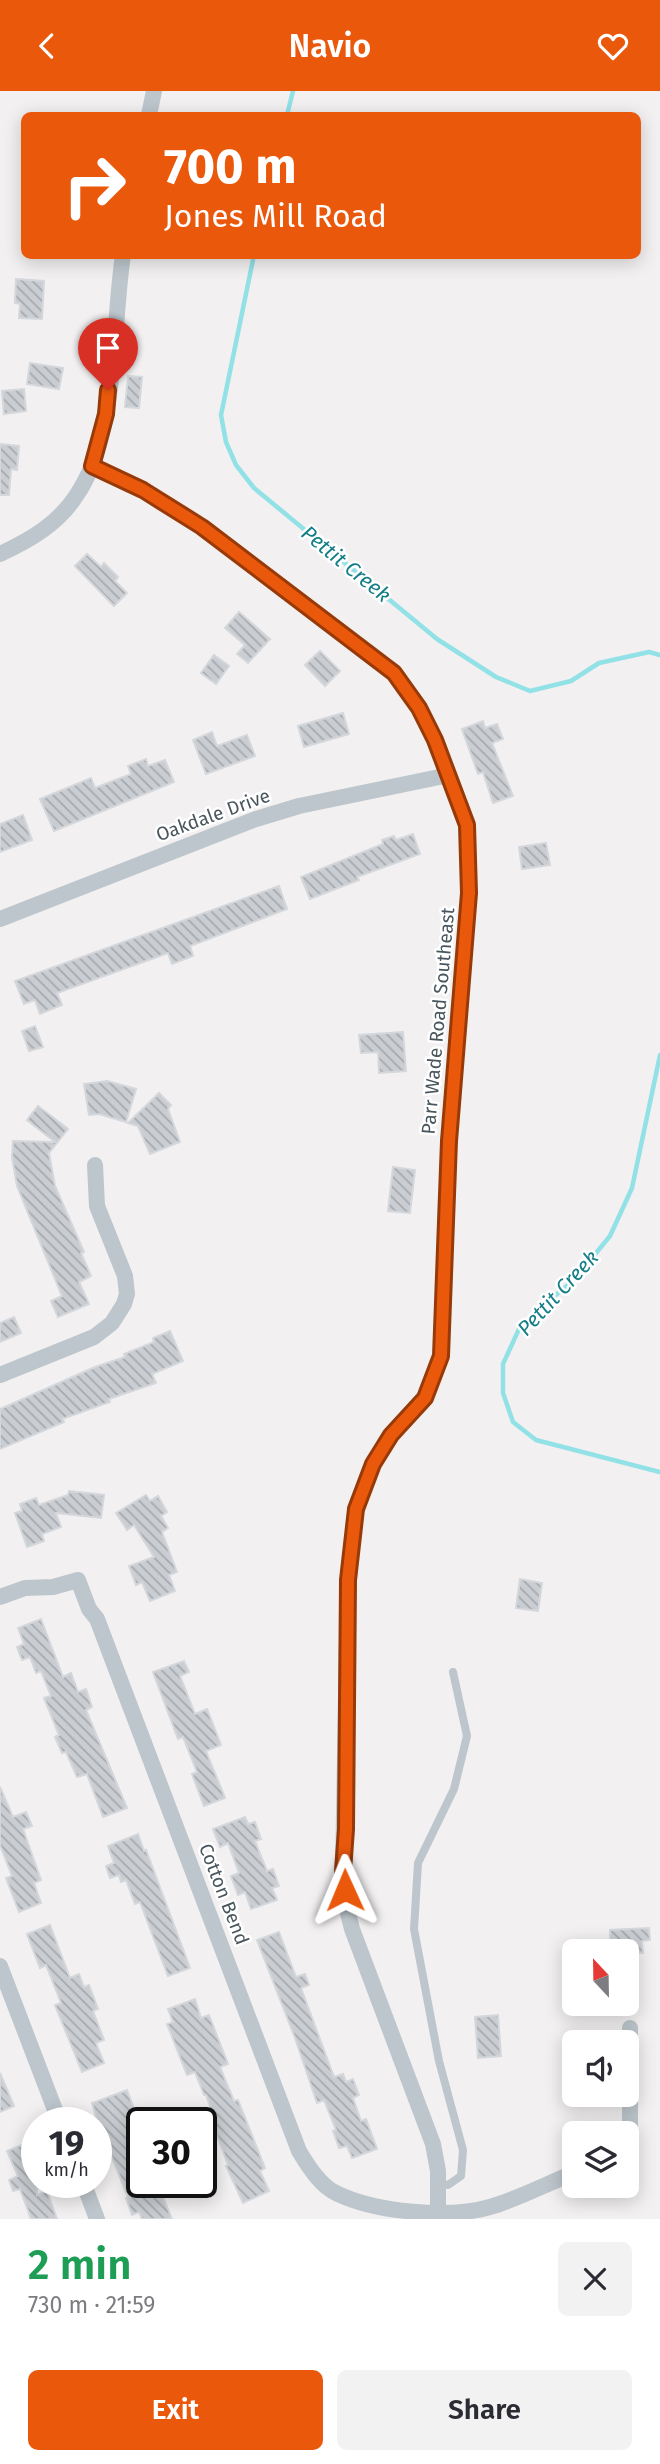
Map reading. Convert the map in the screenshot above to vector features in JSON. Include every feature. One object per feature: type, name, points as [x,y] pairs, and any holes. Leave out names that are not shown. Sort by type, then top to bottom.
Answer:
[{"type":"street","points":[[150,112],[154,91]]},
{"type":"street","points":[[0,554],[33,537],[55,520],[77,495],[92,466],[106,414],[123,259]]},
{"type":"street","name":"Parr Wade Road Southeast","points":[[92,466],[143,490],[202,527],[394,673],[419,708],[449,775],[467,825],[469,893],[449,1141],[441,1356],[425,1398],[391,1435],[373,1464],[356,1509],[348,1580],[346,1829],[343,1871],[347,1909],[352,1929],[433,2144],[438,2171],[436,2216]]},
{"type":"street","name":"Oakdale Drive","points":[[0,919],[256,819],[299,806],[449,775]]},
{"type":"street","points":[[0,1375],[94,1337],[112,1323],[124,1304],[127,1294],[125,1276],[97,1206],[94,1165]]},
{"type":"street","name":"Cotton Bend","points":[[0,1597],[25,1588],[53,1587],[78,1580],[89,1609],[97,1619],[299,2151],[308,2165],[336,2194],[398,2211],[436,2216]]},
{"type":"street","points":[[0,1966],[54,2107]]},
{"type":"street","points":[[630,2028],[630,2121]]},
{"type":"street","points":[[436,2216],[492,2207],[562,2178]]},
{"type":"street","points":[[89,2198],[97,2219]]},
{"type":"lane","points":[[438,2183],[448,2185],[461,2176],[463,2150],[439,2061],[414,1929],[418,1863],[454,1789],[467,1736],[453,1672]]},
{"type":"building","points":[[16,279],[44,281],[42,319],[19,318],[20,304],[15,303]]},
{"type":"building","points":[[30,363],[63,368],[59,389],[27,384]]},
{"type":"building","points":[[128,376],[142,377],[139,408],[125,407]]},
{"type":"building","points":[[24,389],[26,411],[4,414],[2,391]]},
{"type":"building","points":[[0,444],[19,446],[17,470],[11,469],[9,495],[0,495]]},
{"type":"building","points":[[87,554],[101,567],[104,563],[118,577],[115,581],[127,593],[114,606],[75,566]]},
{"type":"building","points":[[239,612],[270,639],[248,663],[237,654],[245,645],[225,628]]},
{"type":"building","points":[[320,651],[340,671],[325,686],[305,665]]},
{"type":"building","points":[[214,655],[229,666],[216,684],[201,673]]},
{"type":"building","points":[[343,713],[349,734],[304,747],[298,726]]},
{"type":"building","points":[[483,721],[485,728],[497,724],[503,739],[492,743],[513,796],[493,803],[483,772],[478,774],[462,729]]},
{"type":"building","points":[[212,732],[217,746],[247,735],[255,756],[206,774],[193,740]]},
{"type":"building","points":[[146,759],[148,766],[165,760],[174,782],[54,831],[40,799],[91,778],[95,788],[131,774],[128,766]]},
{"type":"building","points":[[23,815],[32,840],[0,852],[0,824]]},
{"type":"building","points":[[413,834],[420,854],[357,877],[359,880],[310,899],[301,877],[383,844],[382,840],[394,836],[396,840]]},
{"type":"building","points":[[546,843],[550,865],[522,869],[519,847]]},
{"type":"building","points":[[279,886],[287,909],[190,946],[193,956],[172,964],[168,953],[57,993],[62,1005],[40,1014],[35,1000],[24,1004],[15,981]]},
{"type":"building","points":[[35,1026],[43,1047],[29,1051],[22,1031]]},
{"type":"building","points":[[403,1032],[406,1071],[379,1073],[378,1052],[361,1053],[359,1035]]},
{"type":"building","points":[[107,1081],[136,1089],[126,1122],[99,1114],[89,1115],[84,1084]]},
{"type":"building","points":[[159,1093],[171,1105],[168,1109],[180,1142],[150,1154],[138,1126],[128,1123]]},
{"type":"building","points":[[38,1106],[68,1129],[49,1153],[55,1186],[84,1252],[81,1253],[91,1276],[79,1282],[89,1304],[58,1317],[51,1301],[62,1296],[17,1186],[12,1158],[13,1141],[55,1142],[27,1120]]},
{"type":"building","points":[[393,1167],[415,1170],[410,1213],[388,1211]]},
{"type":"building","points":[[14,1317],[21,1333],[0,1342],[0,1323]]},
{"type":"building","points":[[170,1331],[183,1361],[152,1374],[156,1383],[109,1399],[110,1402],[62,1419],[64,1422],[0,1449],[0,1409],[95,1367],[125,1357],[124,1354],[154,1342],[153,1338]]},
{"type":"building","points":[[69,1491],[104,1495],[101,1518],[56,1513],[61,1527],[42,1534],[44,1541],[27,1547],[15,1513],[22,1511],[20,1504],[36,1498],[39,1505],[68,1495]]},
{"type":"building","points":[[146,1495],[150,1501],[158,1496],[167,1512],[161,1516],[168,1528],[162,1532],[177,1572],[169,1575],[175,1591],[150,1601],[142,1582],[136,1585],[129,1566],[154,1557],[134,1525],[127,1530],[116,1513]]},
{"type":"building","points":[[520,1579],[542,1583],[538,1611],[516,1608]]},
{"type":"building","points":[[41,1619],[63,1677],[71,1673],[78,1692],[86,1689],[92,1707],[86,1710],[127,1808],[103,1817],[87,1774],[77,1777],[66,1752],[62,1753],[55,1737],[59,1735],[44,1698],[51,1696],[41,1671],[36,1673],[30,1657],[22,1660],[17,1647],[24,1644],[18,1628]]},
{"type":"building","points":[[184,1661],[189,1672],[180,1676],[195,1714],[207,1709],[221,1745],[206,1751],[225,1798],[204,1806],[192,1774],[197,1772],[183,1737],[178,1739],[153,1672]]},
{"type":"building","points":[[0,1787],[13,1817],[26,1812],[32,1826],[23,1829],[41,1880],[34,1883],[41,1903],[19,1912],[6,1878],[12,1876],[0,1845]]},
{"type":"building","points":[[245,1817],[248,1824],[255,1822],[261,1839],[255,1841],[267,1871],[273,1869],[279,1886],[272,1888],[277,1900],[251,1909],[245,1892],[238,1895],[231,1876],[239,1873],[228,1843],[220,1847],[213,1829]]},
{"type":"building","points":[[138,1834],[190,1968],[168,1976],[140,1902],[135,1904],[126,1880],[121,1882],[119,1875],[110,1878],[106,1866],[114,1863],[108,1846]]},
{"type":"building","points":[[50,1925],[70,1978],[79,1974],[84,1987],[89,1985],[98,2009],[93,2011],[104,2040],[96,2043],[104,2063],[82,2072],[55,2005],[61,2003],[46,1965],[40,1968],[27,1934]]},
{"type":"building","points":[[649,1928],[650,1940],[642,1941],[643,1953],[639,1953],[639,1939],[610,1939],[610,1930]]},
{"type":"building","points":[[279,1932],[296,1977],[305,1974],[309,1985],[301,1988],[334,2077],[343,2074],[346,2082],[353,2079],[359,2095],[353,2098],[361,2121],[366,2119],[377,2149],[352,2158],[347,2146],[339,2148],[333,2131],[336,2130],[324,2100],[317,2103],[257,1940]]},
{"type":"building","points":[[195,1999],[201,2018],[209,2015],[228,2064],[220,2067],[234,2101],[238,2100],[265,2168],[260,2171],[269,2191],[243,2203],[226,2166],[228,2165],[217,2136],[217,2107],[210,2107],[195,2072],[187,2075],[167,2024],[173,2022],[168,2009]]},
{"type":"building","points":[[498,2015],[501,2056],[478,2058],[475,2017]]},
{"type":"building","points":[[0,2073],[14,2106],[0,2112]]},
{"type":"building","points":[[127,2090],[133,2107],[126,2107],[126,2192],[112,2158],[112,2107],[93,2107],[92,2103]]},
{"type":"building","points":[[21,2145],[21,2192],[20,2189],[13,2191],[9,2180],[18,2176],[7,2151]]},
{"type":"building","points":[[23,2198],[50,2198],[57,2219],[31,2219]]},
{"type":"building","points":[[126,2198],[163,2198],[172,2219],[142,2219],[139,2212],[132,2215]]},
{"type":"waterway","name":"Pettit Creek","points":[[288,112],[293,91]]},
{"type":"waterway","name":"Pettit Creek","points":[[253,259],[221,415],[226,442],[236,465],[254,488],[437,639],[496,677],[530,691],[571,681],[599,663],[649,652],[660,655]]},
{"type":"waterway","name":"Pettit Creek","points":[[660,1055],[632,1188],[610,1236],[574,1280],[519,1329],[503,1364],[503,1393],[513,1422],[536,1440],[660,1472]]},
{"type":"route","points":[[108,390],[106,414],[92,466],[143,490],[202,527],[394,673],[419,708],[435,740],[467,825],[469,893],[449,1141],[441,1356],[425,1398],[391,1435],[373,1464],[356,1509],[348,1580],[346,1829],[343,1871],[345,1890]]}]
